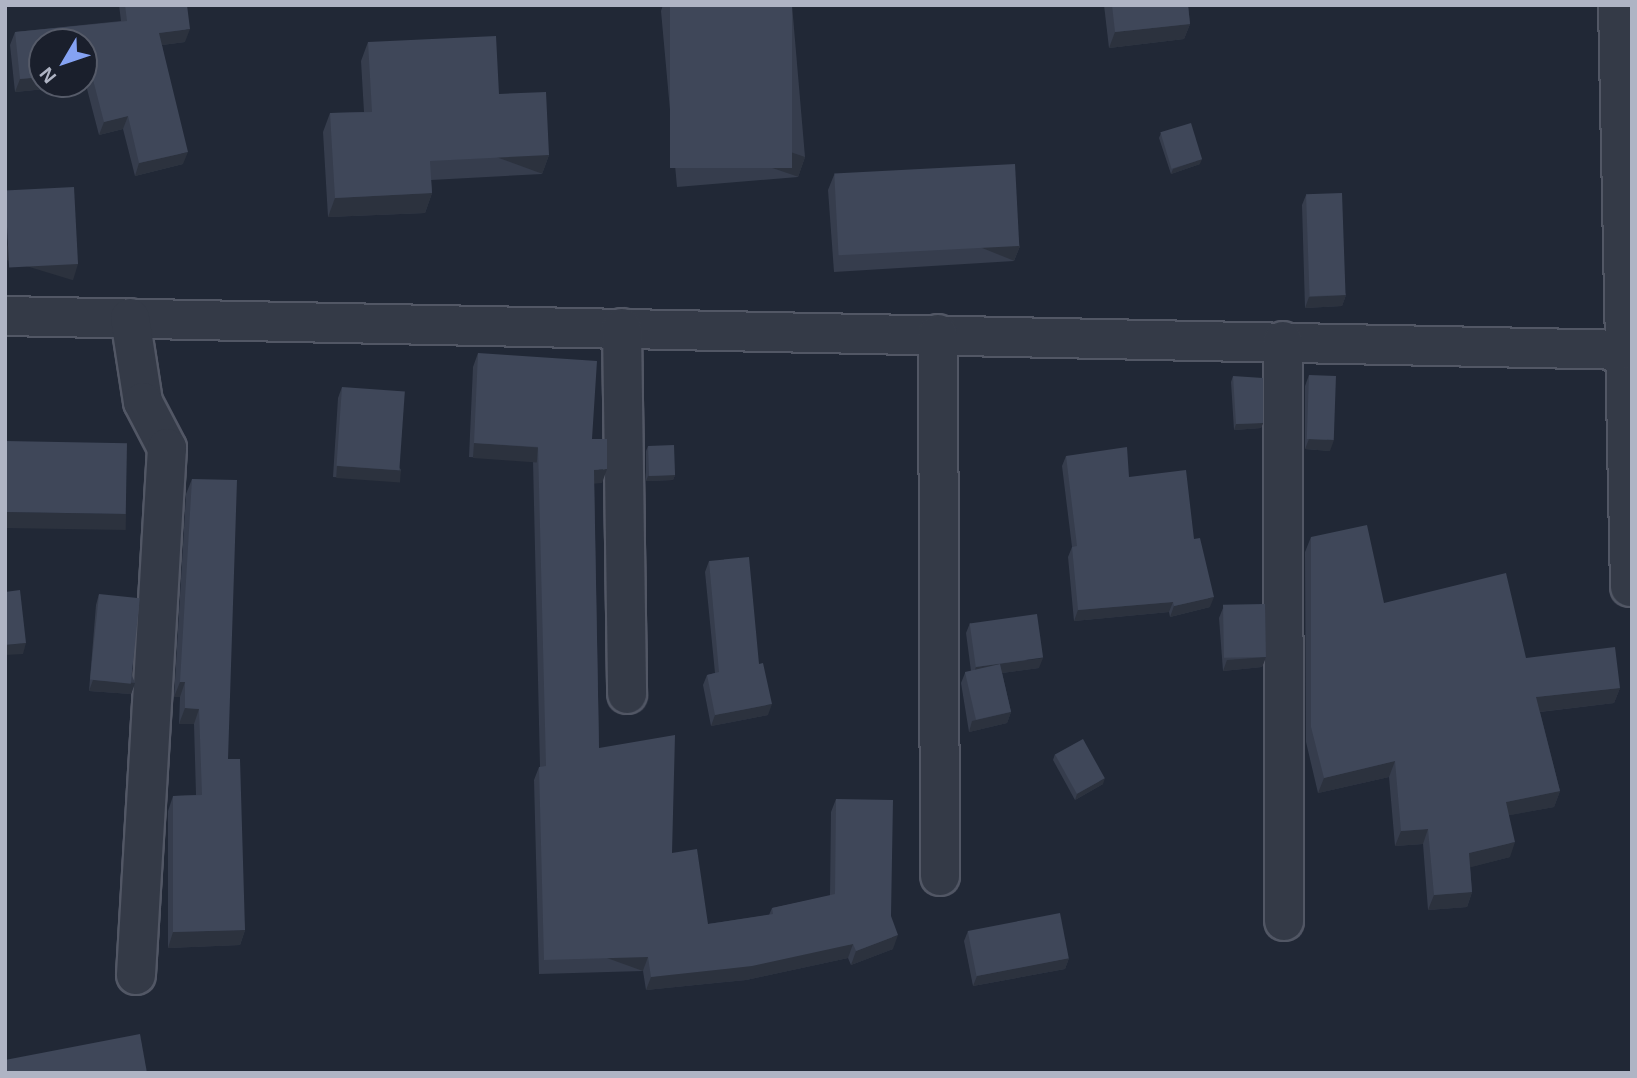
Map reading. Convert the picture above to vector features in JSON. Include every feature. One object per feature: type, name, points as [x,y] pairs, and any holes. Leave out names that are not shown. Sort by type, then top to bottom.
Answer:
[{"type":"street","points":[[1618,5],[1630,587]]},
{"type":"street","points":[[5,316],[1625,350]]},
{"type":"street","points":[[130,318],[143,402],[167,448],[136,975]]},
{"type":"street","points":[[622,328],[627,694]]},
{"type":"street","points":[[938,334],[940,876]]},
{"type":"street","points":[[1283,341],[1284,921]]},
{"type":"building","points":[[125,5],[187,5],[190,29],[159,33],[188,152],[139,163],[128,116],[104,122],[98,98],[98,28],[56,28],[127,21]]},
{"type":"building","points":[[670,5],[792,5],[792,168],[670,168]]},
{"type":"building","points":[[1112,5],[1188,5],[1190,24],[1115,32]]},
{"type":"building","points":[[28,31],[28,78],[20,79],[15,32]]},
{"type":"building","points":[[496,36],[499,94],[546,92],[549,155],[430,161],[432,193],[335,198],[330,113],[372,112],[368,42]]},
{"type":"building","points":[[1191,123],[1202,159],[1172,169],[1160,132]]},
{"type":"building","points":[[1015,164],[1019,246],[839,255],[834,173]]},
{"type":"building","points":[[74,187],[78,264],[9,268],[5,191]]},
{"type":"building","points":[[1342,193],[1346,295],[1310,296],[1306,194]]},
{"type":"building","points":[[478,353],[597,361],[592,439],[607,439],[607,469],[594,470],[599,748],[675,735],[672,853],[697,849],[708,924],[773,914],[772,908],[835,894],[836,799],[893,800],[891,916],[898,935],[856,951],[853,944],[752,966],[651,977],[648,957],[544,960],[539,767],[546,766],[538,447],[474,443]]},
{"type":"building","points":[[1309,375],[1336,376],[1334,440],[1307,439]]},
{"type":"building","points":[[1233,376],[1263,378],[1263,423],[1236,424]]},
{"type":"building","points":[[342,387],[405,391],[399,470],[336,466]]},
{"type":"building","points":[[5,441],[127,443],[126,514],[5,512]]},
{"type":"building","points":[[674,445],[675,475],[649,476],[648,446]]},
{"type":"building","points":[[1127,447],[1129,477],[1186,470],[1194,539],[1200,538],[1214,597],[1174,606],[1173,602],[1078,610],[1072,547],[1077,546],[1066,456]]},
{"type":"building","points":[[192,479],[237,480],[228,759],[240,759],[245,930],[173,932],[173,796],[202,795],[199,709],[185,708],[185,682],[180,682]]},
{"type":"building","points":[[1367,525],[1384,603],[1506,573],[1526,658],[1615,647],[1620,688],[1536,697],[1560,791],[1506,802],[1515,842],[1469,853],[1472,892],[1434,895],[1428,829],[1401,831],[1395,761],[1324,778],[1311,727],[1311,537]]},
{"type":"building","points":[[749,557],[759,664],[763,663],[772,704],[715,715],[707,675],[719,672],[709,561]]},
{"type":"building","points":[[20,590],[26,643],[5,645],[5,592]]},
{"type":"building","points":[[99,594],[140,598],[131,684],[90,680]]},
{"type":"building","points":[[1265,604],[1266,657],[1224,658],[1223,605]]},
{"type":"building","points":[[1037,614],[1043,658],[976,667],[970,623]]},
{"type":"building","points":[[1000,664],[1011,712],[976,720],[965,672]]},
{"type":"building","points":[[1083,739],[1105,778],[1077,794],[1055,755]]},
{"type":"building","points":[[1060,913],[1069,958],[977,976],[968,931]]},
{"type":"building","points":[[140,1034],[147,1073],[5,1073],[5,1060]]}]
